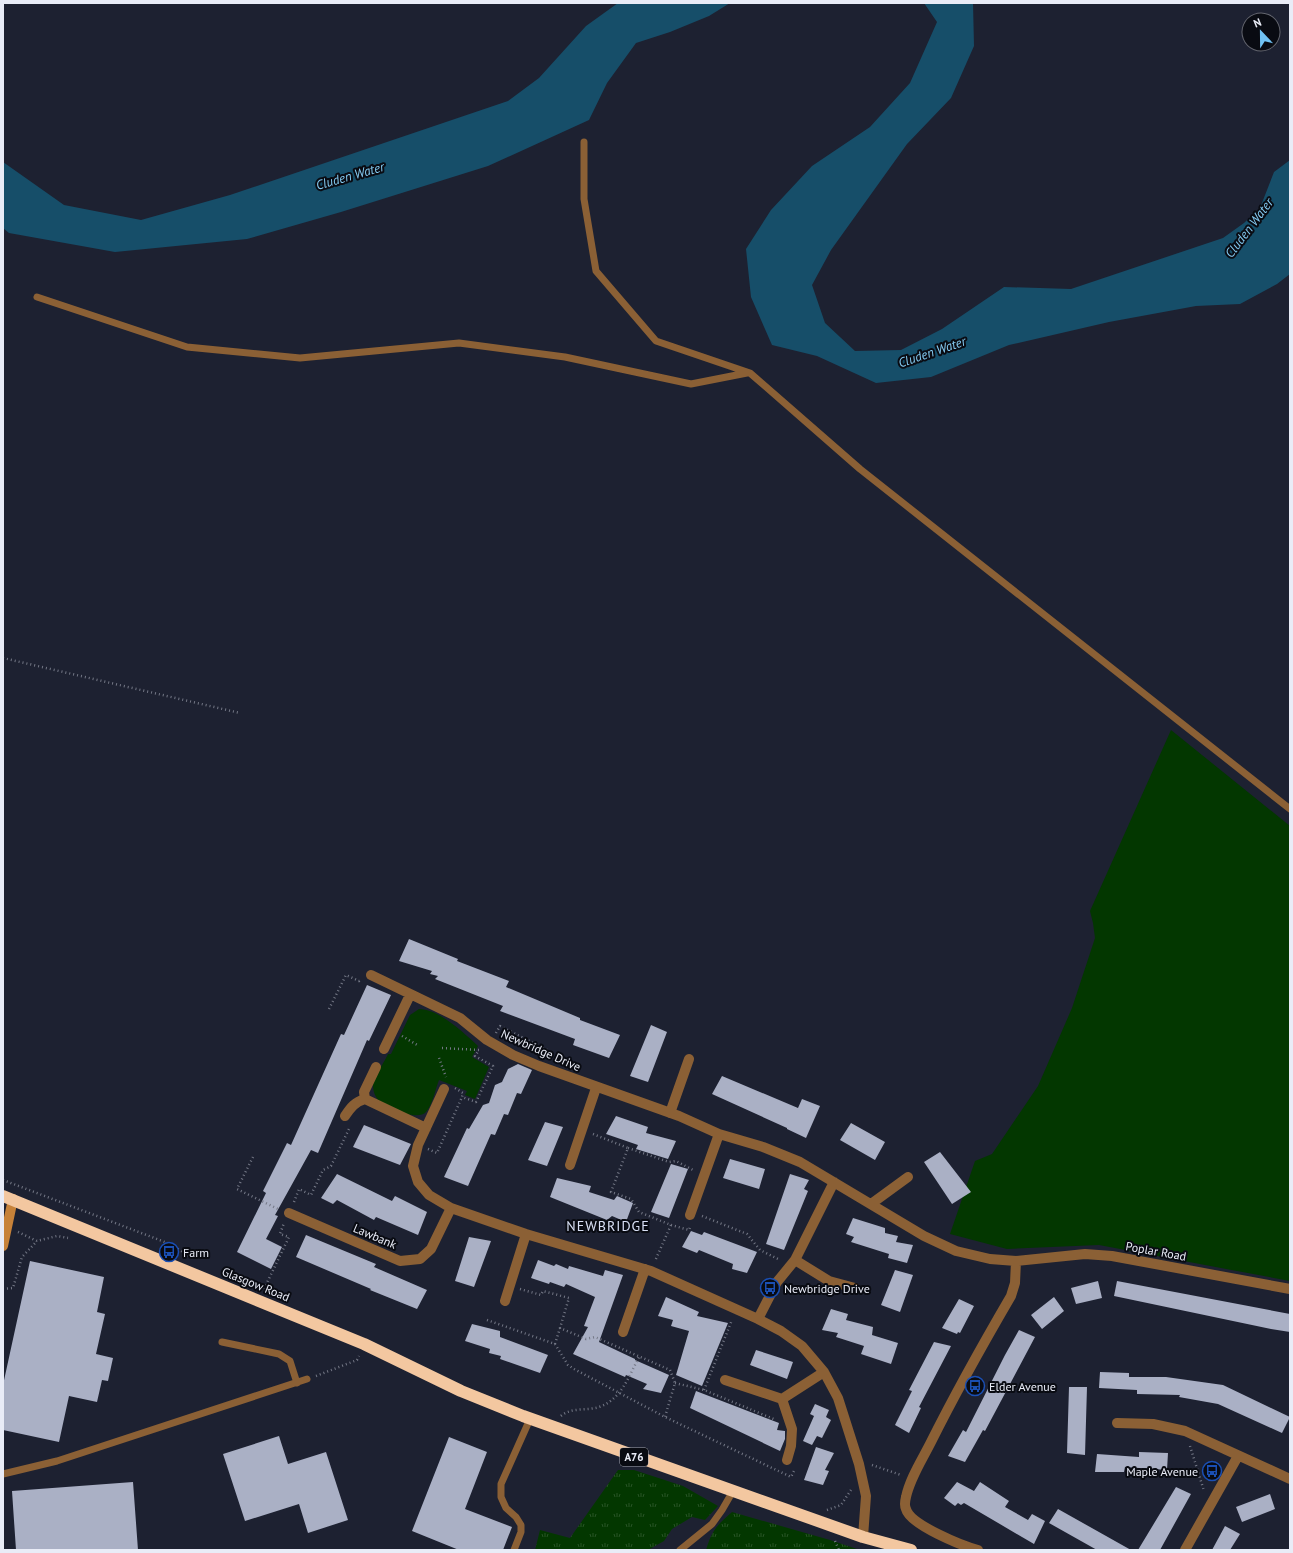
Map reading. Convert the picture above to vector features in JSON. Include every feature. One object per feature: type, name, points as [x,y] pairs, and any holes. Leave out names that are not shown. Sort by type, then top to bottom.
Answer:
[{"type":"highway","name":"Glasgow Road","points":[[8,1198],[364,1344]]},
{"type":"highway","name":"A76","points":[[364,1344],[461,1391],[530,1418],[863,1537],[911,1550]]},
{"type":"street","name":"Newbridge Drive","points":[[371,975],[460,1018],[490,1042],[514,1055],[553,1072],[670,1113],[719,1134],[763,1147],[800,1162],[924,1236],[956,1251],[990,1259],[1016,1261]]},
{"type":"street","points":[[384,1049],[410,995]]},
{"type":"street","points":[[670,1113],[689,1059]]},
{"type":"street","points":[[365,1099],[364,1092],[376,1067]]},
{"type":"street","points":[[444,1086],[418,1145],[413,1166],[418,1182],[429,1195],[450,1208],[526,1234],[648,1270],[758,1319],[781,1331],[802,1346],[824,1372],[838,1398],[860,1468],[866,1496],[863,1537]]},
{"type":"street","points":[[570,1165],[596,1088]]},
{"type":"street","points":[[345,1116],[350,1108],[357,1102],[365,1099],[426,1128]]},
{"type":"street","points":[[694,1218],[704,1175],[719,1134]]},
{"type":"street","points":[[871,1204],[908,1176]]},
{"type":"street","points":[[758,1319],[777,1282],[793,1262],[834,1182]]},
{"type":"street","points":[[3,1246],[7,1227],[8,1198]]},
{"type":"street","name":"Lawbank","points":[[285,1212],[400,1261],[420,1259],[431,1249],[450,1208]]},
{"type":"street","points":[[505,1301],[526,1234]]},
{"type":"street","name":"Poplar Road","points":[[1016,1261],[1085,1254],[1112,1256],[1290,1289]]},
{"type":"street","points":[[978,1550],[968,1547],[918,1524],[910,1518],[906,1511],[905,1504],[911,1482],[969,1368],[1011,1296],[1015,1283],[1016,1261]]},
{"type":"street","points":[[793,1262],[829,1280],[855,1288]]},
{"type":"street","points":[[623,1332],[648,1270]]},
{"type":"street","points":[[782,1399],[824,1372]]},
{"type":"street","points":[[725,1380],[782,1399]]},
{"type":"street","points":[[782,1399],[792,1429],[791,1446],[786,1460]]},
{"type":"street","points":[[1117,1423],[1153,1424],[1185,1430],[1290,1479]]},
{"type":"street","points":[[1185,1550],[1238,1456]]},
{"type":"lane","points":[[584,142],[584,199],[596,271],[656,342],[750,373],[860,469],[1290,809]]},
{"type":"lane","points":[[37,297],[187,347],[300,358],[460,343],[564,357],[690,384],[750,373]]},
{"type":"lane","points":[[222,1342],[279,1354],[290,1360],[297,1383]]},
{"type":"lane","points":[[3,1474],[57,1461],[307,1379]]},
{"type":"lane","points":[[514,1550],[521,1532],[521,1525],[516,1517],[506,1508],[501,1497],[501,1484],[530,1418]]},
{"type":"lane","points":[[680,1550],[712,1524],[722,1510],[732,1491]]},
{"type":"path","points":[[3,658],[240,713]]},
{"type":"path","points":[[329,1009],[346,975],[359,981],[365,972],[371,975]]},
{"type":"path","points":[[490,1042],[500,1026],[549,1051],[556,1064],[553,1072]]},
{"type":"path","points":[[393,1031],[420,1046]]},
{"type":"path","points":[[442,1048],[478,1050],[476,1056],[493,1066],[476,1102],[462,1097]]},
{"type":"path","points":[[418,1145],[437,1153],[463,1093],[444,1086],[446,1078],[439,1058]]},
{"type":"path","points":[[582,1129],[628,1148],[669,1162],[676,1162],[704,1175]]},
{"type":"path","points":[[628,1148],[611,1192],[631,1199],[639,1212],[671,1225],[689,1230],[694,1218],[747,1234],[760,1250],[793,1262]]},
{"type":"path","points":[[253,1157],[237,1189],[285,1212]]},
{"type":"path","points":[[3,1180],[170,1244],[197,1260]]},
{"type":"path","points":[[3,1289],[13,1288],[22,1257],[37,1241],[57,1236],[71,1238],[75,1225]]},
{"type":"path","points":[[648,1270],[671,1225]]},
{"type":"path","points":[[7,1227],[37,1241]]},
{"type":"path","points":[[509,1286],[542,1295],[543,1291],[569,1298],[555,1344]]},
{"type":"path","points":[[704,1390],[737,1310]]},
{"type":"path","points":[[487,1320],[555,1344],[568,1365],[664,1417],[792,1477],[797,1464],[786,1460]]},
{"type":"path","points":[[560,1328],[586,1339],[595,1337],[670,1370],[675,1383],[664,1417]]},
{"type":"path","points":[[307,1379],[357,1360],[364,1344]]},
{"type":"path","points":[[558,1420],[562,1415],[569,1411],[599,1407],[610,1402],[619,1393],[639,1357]]},
{"type":"path","points":[[675,1383],[704,1390],[780,1422],[789,1418]]},
{"type":"path","points":[[1185,1430],[1206,1498],[1213,1501]]},
{"type":"path","points":[[860,1468],[871,1465],[906,1477],[911,1482]]},
{"type":"path","points":[[826,1511],[841,1505],[851,1491],[851,1484]]},
{"type":"green space","points":[[1171,730],[1290,826],[1290,1281],[1099,1245],[1007,1249],[950,1234],[975,1161],[992,1154],[1038,1086],[1072,1008],[1095,938],[1090,911]]},
{"type":"green space","points":[[419,1009],[435,1013],[451,1023],[478,1046],[472,1057],[489,1067],[475,1099],[465,1095],[467,1091],[439,1080],[432,1101],[426,1112],[417,1115],[410,1115],[396,1111],[380,1102],[374,1092],[373,1085],[377,1074],[388,1054],[391,1054],[410,1015]]},
{"type":"green space","points":[[618,1470],[634,1470],[683,1486],[718,1506],[705,1520],[692,1517],[672,1529],[664,1541],[648,1550],[535,1550],[540,1530],[570,1538]]},
{"type":"green space","points":[[732,1512],[860,1550],[706,1550],[710,1537],[716,1528]]},
{"type":"water","name":"Cluden Water","points":[[618,3],[730,3],[709,16],[670,32],[636,43],[607,83],[589,120],[488,166],[341,212],[247,239],[115,252],[9,233],[3,228],[3,162],[64,205],[141,220],[230,195],[508,101],[539,78],[586,26]]},
{"type":"water","name":"Cluden Water","points":[[924,3],[973,3],[974,46],[951,98],[907,144],[831,250],[812,285],[825,323],[855,351],[901,350],[942,329],[1004,287],[1071,289],[1223,238],[1244,223],[1260,208],[1274,172],[1290,160],[1290,274],[1277,284],[1240,304],[1196,306],[1109,322],[1009,345],[931,377],[876,383],[817,356],[772,345],[751,297],[746,249],[771,210],[812,166],[870,127],[910,83],[937,22]]},
{"type":"building","points":[[409,939],[458,959],[457,961],[509,981],[506,987],[580,1018],[580,1020],[620,1035],[609,1058],[573,1045],[575,1039],[500,1011],[503,1006],[435,979],[438,976],[430,974],[432,971],[399,961]]},
{"type":"building","points":[[367,985],[391,995],[369,1041],[367,1040],[318,1153],[311,1150],[275,1215],[278,1216],[266,1239],[282,1247],[271,1269],[237,1252],[266,1193],[263,1191],[287,1143],[291,1145],[341,1034],[344,1035]]},
{"type":"building","points":[[651,1025],[667,1032],[648,1082],[630,1076]]},
{"type":"building","points":[[518,1064],[532,1070],[521,1094],[517,1093],[508,1115],[504,1114],[495,1135],[491,1134],[468,1186],[444,1177],[467,1128],[469,1129],[483,1105],[489,1103],[495,1085],[502,1082],[508,1069]]},
{"type":"building","points":[[722,1076],[798,1108],[802,1099],[820,1106],[806,1138],[712,1094]]},
{"type":"building","points":[[616,1116],[648,1127],[646,1133],[676,1141],[668,1159],[636,1149],[638,1145],[606,1134]]},
{"type":"building","points":[[545,1122],[563,1127],[547,1166],[528,1160]]},
{"type":"building","points":[[851,1123],[885,1142],[875,1160],[840,1140]]},
{"type":"building","points":[[364,1125],[411,1144],[400,1165],[353,1147]]},
{"type":"building","points":[[940,1152],[971,1192],[952,1204],[924,1162]]},
{"type":"building","points":[[730,1159],[765,1169],[759,1189],[723,1178]]},
{"type":"building","points":[[671,1164],[688,1169],[669,1218],[651,1212]]},
{"type":"building","points":[[337,1174],[392,1201],[395,1196],[427,1212],[418,1235],[376,1217],[374,1220],[337,1200],[333,1204],[321,1198]]},
{"type":"building","points":[[790,1174],[809,1180],[804,1189],[808,1191],[784,1250],[766,1244]]},
{"type":"building","points":[[557,1178],[591,1186],[589,1192],[614,1200],[617,1196],[633,1203],[626,1222],[612,1216],[607,1220],[550,1197]]},
{"type":"building","points":[[853,1218],[885,1228],[885,1233],[898,1236],[896,1242],[913,1245],[907,1263],[888,1258],[889,1254],[851,1242],[854,1237],[846,1234]]},
{"type":"building","points":[[691,1231],[702,1235],[704,1232],[757,1252],[747,1273],[732,1269],[733,1264],[699,1250],[697,1253],[682,1247]]},
{"type":"building","points":[[306,1235],[376,1264],[374,1267],[427,1290],[417,1309],[296,1257]]},
{"type":"building","points":[[469,1237],[491,1241],[474,1287],[455,1281]]},
{"type":"building","points":[[538,1260],[554,1266],[556,1264],[568,1269],[569,1266],[603,1276],[605,1270],[623,1275],[599,1342],[669,1375],[661,1393],[643,1389],[647,1384],[626,1375],[625,1377],[573,1354],[588,1327],[584,1326],[595,1297],[566,1284],[564,1287],[531,1278]]},
{"type":"building","points":[[30,1261],[104,1277],[97,1312],[105,1314],[96,1354],[113,1358],[108,1381],[102,1380],[97,1402],[69,1396],[59,1442],[3,1430],[3,1385]]},
{"type":"building","points":[[895,1270],[913,1275],[900,1312],[881,1305]]},
{"type":"building","points":[[1098,1281],[1102,1298],[1076,1304],[1071,1288]]},
{"type":"building","points":[[1117,1281],[1290,1314],[1290,1332],[1114,1296]]},
{"type":"building","points":[[666,1297],[699,1312],[697,1316],[728,1323],[702,1386],[676,1375],[689,1331],[671,1326],[673,1320],[658,1316]]},
{"type":"building","points":[[1054,1297],[1064,1311],[1042,1329],[1031,1315]]},
{"type":"building","points":[[959,1299],[974,1306],[960,1333],[958,1332],[957,1334],[942,1328]]},
{"type":"building","points":[[831,1309],[848,1314],[846,1320],[873,1327],[872,1335],[898,1343],[891,1364],[861,1354],[864,1346],[836,1337],[838,1333],[822,1330]]},
{"type":"building","points":[[472,1324],[500,1331],[500,1337],[548,1355],[540,1373],[500,1359],[501,1356],[489,1353],[490,1349],[465,1341]]},
{"type":"building","points":[[1019,1330],[1035,1337],[985,1431],[983,1430],[965,1462],[948,1456],[963,1430],[966,1432]]},
{"type":"building","points":[[934,1342],[951,1346],[919,1407],[921,1408],[909,1433],[895,1425],[912,1391],[909,1390]]},
{"type":"building","points":[[756,1350],[793,1362],[787,1379],[750,1365]]},
{"type":"building","points":[[1100,1372],[1129,1373],[1129,1377],[1166,1377],[1223,1385],[1290,1417],[1282,1433],[1218,1404],[1179,1397],[1180,1395],[1137,1394],[1137,1390],[1099,1388]]},
{"type":"building","points":[[1069,1387],[1087,1387],[1085,1455],[1067,1453]]},
{"type":"building","points":[[696,1391],[779,1423],[777,1430],[785,1431],[785,1439],[780,1451],[690,1408]]},
{"type":"building","points":[[815,1404],[829,1410],[826,1417],[831,1420],[822,1438],[817,1436],[812,1445],[803,1441],[814,1416],[810,1414]]},
{"type":"building","points":[[279,1436],[288,1464],[326,1452],[348,1520],[308,1533],[299,1504],[245,1521],[223,1454]]},
{"type":"building","points":[[449,1437],[487,1452],[465,1509],[512,1527],[503,1550],[459,1550],[412,1531]]},
{"type":"building","points":[[816,1447],[834,1453],[825,1470],[829,1471],[823,1485],[804,1480]]},
{"type":"building","points":[[1139,1452],[1168,1453],[1167,1470],[1125,1467],[1124,1472],[1095,1472],[1097,1454],[1139,1457]]},
{"type":"building","points":[[133,1482],[138,1550],[16,1550],[12,1491]]},
{"type":"building","points":[[957,1482],[974,1491],[980,1482],[1009,1501],[1005,1507],[1028,1520],[1032,1514],[1045,1521],[1034,1544],[964,1503],[961,1505],[958,1503],[955,1506],[944,1498]]},
{"type":"building","points":[[1176,1487],[1191,1494],[1160,1550],[1138,1550]]},
{"type":"building","points":[[1270,1494],[1275,1509],[1242,1522],[1236,1507]]},
{"type":"building","points":[[1058,1509],[1131,1550],[1097,1550],[1049,1523]]},
{"type":"building","points":[[1225,1526],[1240,1534],[1230,1550],[1212,1550]]},
{"type":"place","name":"Farm","points":[[169,1252]]},
{"type":"place","name":"Newbridge Drive","points":[[770,1288]]},
{"type":"place","name":"Elder Avenue","points":[[975,1386]]},
{"type":"place","name":"Maple Avenue","points":[[1212,1471]]},
{"type":"district","name":"NEWBRIDGE","points":[[608,1226]]}]
